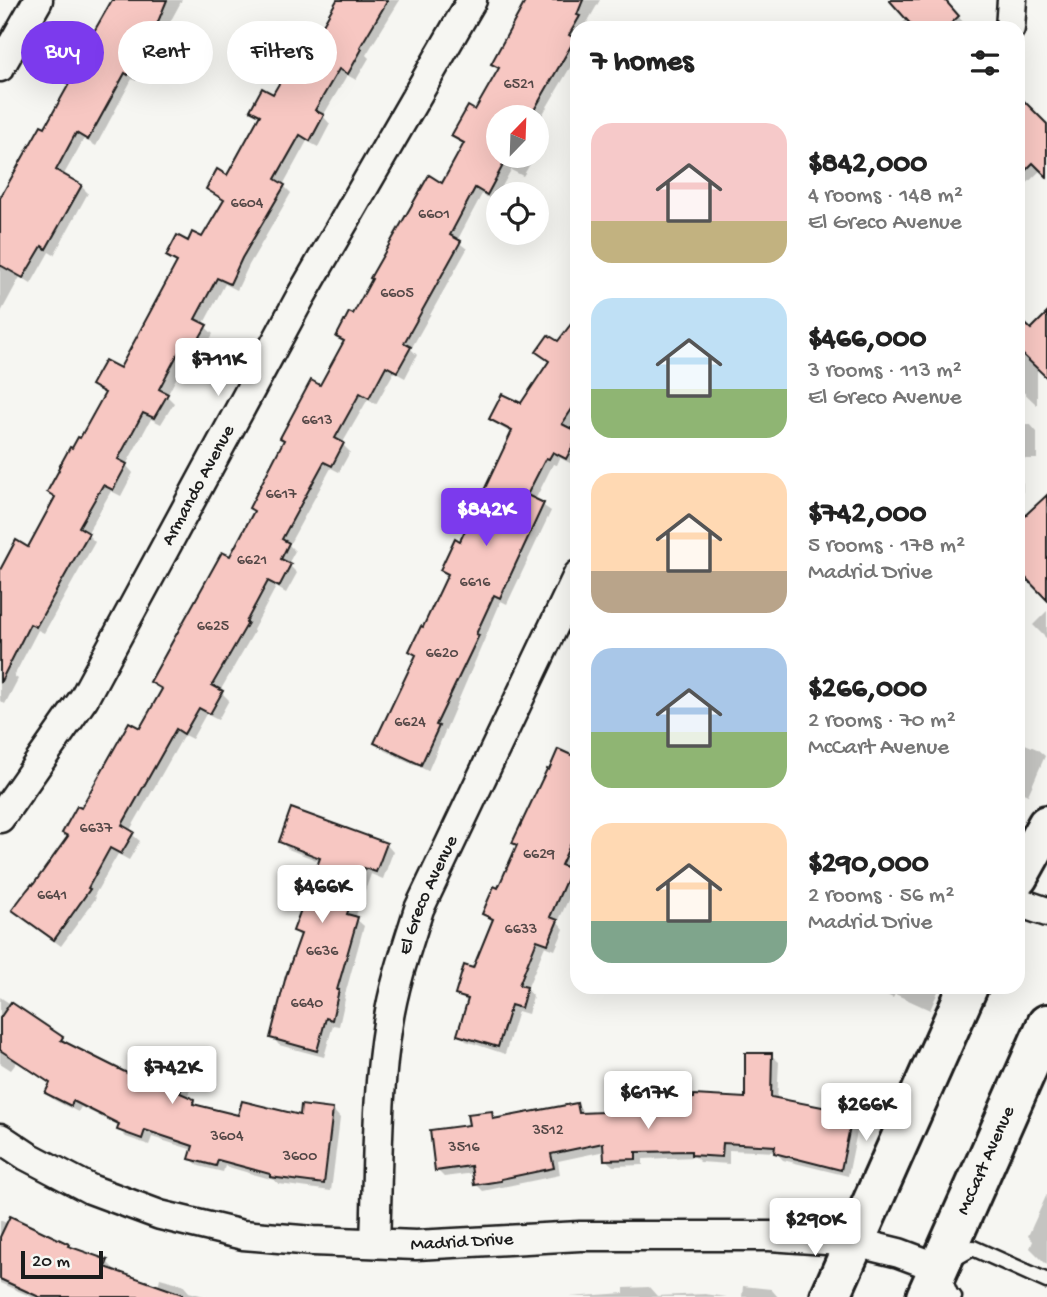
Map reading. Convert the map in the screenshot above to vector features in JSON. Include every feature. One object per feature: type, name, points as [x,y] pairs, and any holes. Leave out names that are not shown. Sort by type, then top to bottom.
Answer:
[{"type":"main road","points":[[1025,864],[1047,825]]},
{"type":"main road","points":[[830,1297],[965,994]]},
{"type":"main road","name":"McCart Avenue","points":[[940,1287],[1034,1066],[1047,1024]]},
{"type":"street","points":[[0,67],[38,0]]},
{"type":"street","name":"Armando Avenue","points":[[0,818],[84,698],[301,296],[472,0]]},
{"type":"street","points":[[1010,21],[1012,0]]},
{"type":"street","name":"El Greco Avenue","points":[[375,1242],[380,1111],[388,1023],[402,961],[419,909],[570,592]]},
{"type":"street","points":[[1025,904],[1047,912]]},
{"type":"street","name":"Madrid Drive","points":[[0,1138],[27,1156],[90,1189],[160,1214],[243,1235],[416,1245],[580,1236],[770,1236],[854,1242],[899,1253],[940,1287]]},
{"type":"lane","points":[[940,1287],[973,1248],[1047,1281]]},
{"type":"building","points":[[112,0],[167,0],[158,21],[118,21],[119,84],[88,140],[76,133],[56,170],[82,185],[46,249],[42,246],[23,278],[0,265],[0,198],[41,125],[45,127],[69,84],[104,84],[104,21],[100,21]]},
{"type":"building","points":[[337,0],[388,0],[360,47],[362,49],[348,74],[339,69],[337,72],[337,21],[325,21]]},
{"type":"building","points":[[526,0],[583,0],[577,21],[570,21],[570,48],[537,105],[486,105],[486,168],[502,168],[494,182],[486,182],[486,194],[475,188],[450,235],[461,241],[404,343],[411,347],[397,372],[386,366],[369,398],[360,393],[335,438],[344,443],[332,466],[324,462],[282,539],[289,543],[281,559],[291,564],[279,587],[268,581],[246,622],[248,623],[212,685],[223,691],[210,714],[199,708],[184,734],[176,729],[122,825],[134,832],[121,854],[110,848],[88,888],[90,889],[54,940],[12,910],[68,836],[62,833],[77,806],[81,808],[129,722],[140,728],[162,689],[150,682],[222,552],[230,556],[254,511],[249,508],[284,440],[280,438],[311,380],[320,385],[344,341],[336,337],[349,312],[353,314],[372,279],[370,278],[429,175],[442,183],[464,143],[451,136],[468,106],[475,110],[499,68],[491,64]]},
{"type":"building","points":[[889,0],[945,0],[959,16],[954,21],[908,21]]},
{"type":"building","points":[[279,84],[330,84],[315,110],[324,115],[310,141],[300,135],[275,179],[285,185],[242,258],[230,284],[217,278],[195,319],[207,325],[192,351],[182,346],[159,389],[168,394],[154,418],[143,413],[118,459],[127,464],[113,490],[103,485],[79,527],[89,533],[36,627],[30,624],[0,683],[0,570],[16,540],[28,547],[55,497],[47,492],[58,469],[70,447],[80,438],[105,393],[91,385],[105,360],[120,368],[177,262],[166,256],[177,235],[188,241],[192,232],[202,237],[224,200],[206,189],[217,169],[227,175],[260,115],[250,110],[262,88],[273,94]]},
{"type":"building","points":[[1025,102],[1047,124],[1047,177],[1033,163],[1025,171]]},
{"type":"building","points":[[1047,313],[1047,378],[1025,357],[1025,323],[1031,329]]},
{"type":"building","points":[[570,325],[570,412],[562,424],[570,428],[570,452],[566,459],[553,452],[549,459],[546,458],[527,495],[544,503],[500,598],[494,595],[421,765],[374,743],[416,655],[409,651],[448,574],[440,570],[455,538],[460,541],[512,431],[489,419],[502,394],[521,403],[549,361],[536,352],[548,335],[558,341]]},
{"type":"building","points":[[1047,495],[1047,600],[1025,577],[1025,515]]},
{"type":"building","points":[[558,749],[570,754],[570,845],[561,865],[570,869],[570,871],[550,917],[558,920],[548,944],[537,940],[519,985],[527,987],[521,1008],[511,1005],[498,1047],[457,1035],[468,999],[455,995],[464,965],[473,968],[493,919],[482,914],[494,886],[498,888],[517,845],[512,843],[547,769],[549,770]]},
{"type":"building","points":[[291,808],[387,843],[376,872],[364,868],[347,914],[358,917],[337,990],[332,1020],[326,1018],[317,1051],[270,1038],[286,976],[301,934],[293,931],[320,858],[279,842]]},
{"type":"building","points":[[11,1002],[63,1037],[61,1040],[143,1081],[151,1058],[187,1070],[180,1093],[194,1099],[193,1104],[238,1115],[242,1101],[300,1115],[301,1105],[333,1109],[324,1184],[270,1177],[270,1174],[218,1160],[216,1166],[189,1159],[193,1146],[145,1130],[142,1139],[117,1130],[119,1124],[73,1101],[71,1106],[45,1093],[50,1083],[0,1050],[0,1018]]},
{"type":"building","points":[[745,1053],[772,1053],[771,1097],[853,1113],[841,1170],[774,1153],[775,1146],[723,1143],[722,1157],[691,1155],[691,1151],[636,1152],[636,1159],[604,1160],[603,1143],[551,1154],[554,1168],[501,1181],[474,1185],[471,1166],[435,1171],[430,1130],[469,1125],[467,1114],[492,1111],[493,1119],[577,1103],[579,1113],[631,1111],[631,1101],[694,1098],[694,1095],[745,1098]]},
{"type":"building","points":[[10,1216],[69,1244],[68,1246],[108,1260],[105,1267],[182,1294],[182,1297],[39,1297],[0,1279],[0,1237]]}]
